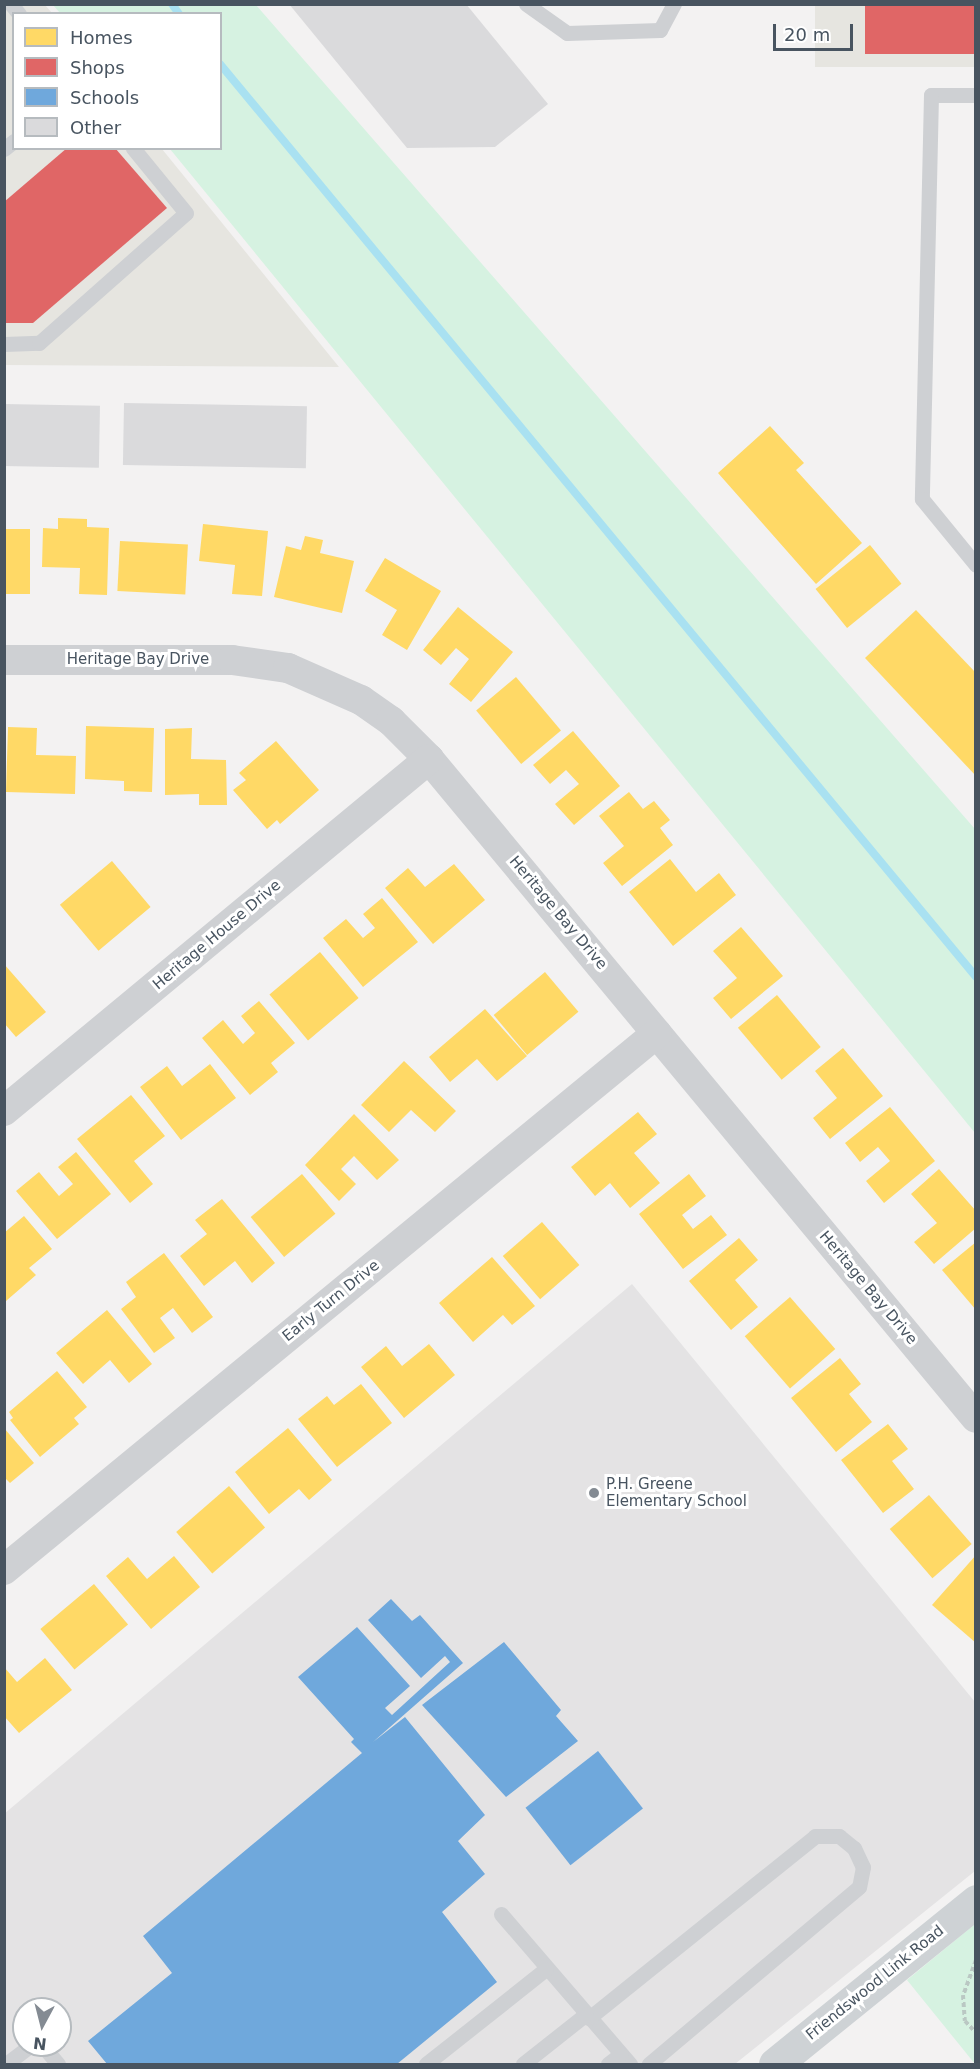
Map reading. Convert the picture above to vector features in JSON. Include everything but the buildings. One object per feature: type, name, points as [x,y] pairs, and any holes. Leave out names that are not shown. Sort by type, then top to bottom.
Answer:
[{"type":"street","name":"Heritage Bay Drive","points":[[4,660],[232,660],[288,668],[361,700],[391,721],[429,759],[975,1418]]},
{"type":"street","name":"Heritage House Drive","points":[[4,1112],[429,759]]},
{"type":"street","name":"Early Turn Drive","points":[[4,1570],[657,1033]]},
{"type":"street","name":"Friendswood Link Road","points":[[775,2064],[975,1901]]},
{"type":"lane","points":[[526,4],[567,33],[660,30],[674,4]]},
{"type":"lane","points":[[975,95],[931,95],[922,499],[975,566]]},
{"type":"lane","points":[[4,344],[39,344],[186,213],[135,150]]},
{"type":"lane","points":[[523,2064],[815,1836],[839,1836],[854,1848],[863,1867],[859,1887],[649,2064]]},
{"type":"lane","points":[[501,1914],[546,1969],[626,2059],[608,2064]]},
{"type":"lane","points":[[426,2064],[546,1969]]},
{"type":"path","points":[[975,1959],[963,1995],[965,2021],[975,2033]]},
{"type":"shaded area","points":[[5,5],[45,5],[51,12],[12,12],[12,150],[163,150],[339,367],[5,365]]},
{"type":"shaded area","points":[[815,5],[975,5],[975,67],[815,67]]},
{"type":"shaded area","name":"P.H. Greene Elementary School","points":[[632,1284],[975,1702],[975,1871],[735,2064],[5,2064],[4,1814]]},
{"type":"green space","points":[[53,5],[256,5],[975,829],[975,1133],[171,150],[222,150],[222,12],[59,12]]},
{"type":"green space","points":[[975,1924],[975,2064],[907,1980]]},
{"type":"waterway","points":[[172,4],[178,12]]},
{"type":"waterway","points":[[222,66],[976,977]]},
{"type":"place","name":"P.H. Greene Elementary School","points":[[594,1493]]}]
